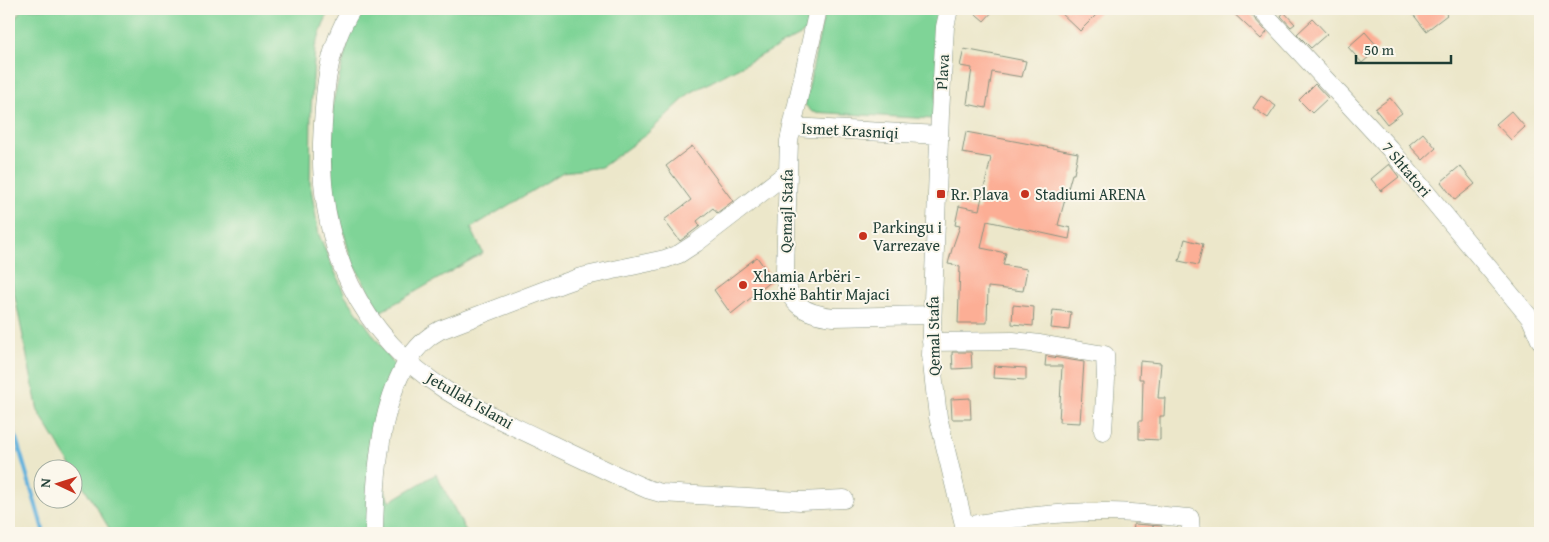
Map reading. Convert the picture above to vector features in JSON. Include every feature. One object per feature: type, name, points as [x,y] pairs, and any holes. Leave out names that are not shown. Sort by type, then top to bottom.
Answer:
[{"type":"street","name":"Jetullah Islami","points":[[352,9],[337,37],[328,73],[322,157],[324,203],[335,246],[354,292],[380,332],[408,362],[439,386],[504,422],[647,489],[660,493],[800,501],[844,499]]},
{"type":"street","name":"Ismet Krasniqi","points":[[818,9],[792,127],[939,136]]},
{"type":"street","name":"Plava","points":[[939,136],[943,56],[949,9]]},
{"type":"street","name":"7 Shtatori","points":[[1267,11],[1535,316],[1540,340]]},
{"type":"street","name":"Qemajl Stafa","points":[[792,127],[788,141],[786,173],[785,280],[792,299],[799,307],[808,312],[834,317],[931,315]]},
{"type":"street","name":"Qemal Stafa","points":[[939,136],[931,315],[932,368],[938,417],[965,530]]},
{"type":"street","points":[[374,533],[379,452],[390,403],[408,362],[417,348],[429,336],[440,330],[561,284],[590,275],[665,259],[679,254],[786,173]]},
{"type":"street","points":[[931,342],[1013,341],[1105,355],[1106,379],[1103,431]]},
{"type":"street","points":[[965,530],[1030,516],[1071,512],[1104,512],[1190,518],[1191,533]]},
{"type":"green space","points":[[22,9],[331,9],[315,47],[311,109],[310,183],[319,235],[345,295],[396,367],[373,454],[389,502],[436,474],[467,533],[112,533],[82,484],[82,460],[68,460],[38,411],[9,267],[9,53],[14,21]]},
{"type":"green space","points":[[365,9],[811,9],[806,32],[690,93],[648,133],[602,167],[563,172],[471,228],[483,253],[380,312],[351,259],[331,185],[333,102],[350,34]]},
{"type":"green space","points":[[825,9],[943,9],[934,119],[812,112],[805,105]]},
{"type":"building","points":[[970,9],[995,9],[984,21]]},
{"type":"building","points":[[1057,9],[1102,9],[1080,31]]},
{"type":"building","points":[[1229,9],[1250,9],[1252,16],[1267,32],[1261,39]]},
{"type":"building","points":[[1409,9],[1442,9],[1447,15],[1426,31]]},
{"type":"building","points":[[1284,12],[1295,24],[1291,27],[1281,16]]},
{"type":"building","points":[[1313,19],[1327,34],[1311,48],[1297,34]]},
{"type":"building","points":[[1365,32],[1379,48],[1362,63],[1348,47]]},
{"type":"building","points":[[964,49],[1026,61],[1022,77],[992,72],[986,108],[967,104],[972,68],[960,66]]},
{"type":"building","points":[[1315,84],[1328,98],[1312,113],[1299,100]]},
{"type":"building","points":[[1261,96],[1276,106],[1268,118],[1253,108]]},
{"type":"building","points":[[1390,98],[1402,113],[1387,124],[1375,109]]},
{"type":"building","points":[[1511,111],[1525,127],[1511,140],[1496,124]]},
{"type":"building","points":[[966,132],[1078,153],[1074,174],[1072,174],[1058,225],[1071,228],[1069,239],[987,221],[981,248],[1006,253],[1003,265],[1027,269],[1023,291],[988,287],[987,323],[958,323],[960,266],[948,264],[960,226],[955,225],[959,206],[979,210],[991,158],[962,153]]},
{"type":"building","points":[[1423,133],[1436,148],[1423,160],[1409,145]]},
{"type":"building","points":[[692,146],[733,201],[717,213],[713,208],[697,221],[700,226],[680,241],[664,220],[691,200],[666,166]]},
{"type":"building","points":[[1389,164],[1399,177],[1381,191],[1371,179]]},
{"type":"building","points":[[1460,166],[1475,184],[1455,200],[1441,182]]},
{"type":"building","points":[[1185,239],[1203,244],[1198,265],[1179,261]]},
{"type":"building","name":"Xhamia Arbëri - Hoxhë Bahtir Majaci","points":[[757,257],[773,280],[731,314],[714,290]]},
{"type":"building","points":[[1013,305],[1034,307],[1033,326],[1012,324]]},
{"type":"building","points":[[1053,310],[1071,312],[1069,330],[1051,328]]},
{"type":"building","points":[[952,352],[971,352],[972,368],[953,369]]},
{"type":"building","points":[[1046,356],[1084,362],[1080,423],[1059,422],[1062,366],[1045,366]]},
{"type":"building","points":[[1140,361],[1161,363],[1158,398],[1165,398],[1164,416],[1160,416],[1160,440],[1139,439],[1139,421],[1142,421],[1143,379],[1139,379]]},
{"type":"building","points":[[994,366],[1026,368],[1026,380],[993,378]]},
{"type":"building","points":[[970,398],[971,419],[952,419],[951,399]]},
{"type":"building","points":[[1134,524],[1162,526],[1161,533],[1133,533]]},
{"type":"waterway","points":[[9,414],[44,533]]},
{"type":"place","name":"Rr. Plava","points":[[941,194]]},
{"type":"place","name":"Stadiumi ARENA","points":[[1025,194]]},
{"type":"place","name":"Parkingu i Varrezave","points":[[863,236]]},
{"type":"place","name":"Xhamia Arbëri - Hoxhë Bahtir Majaci","points":[[743,285]]}]
